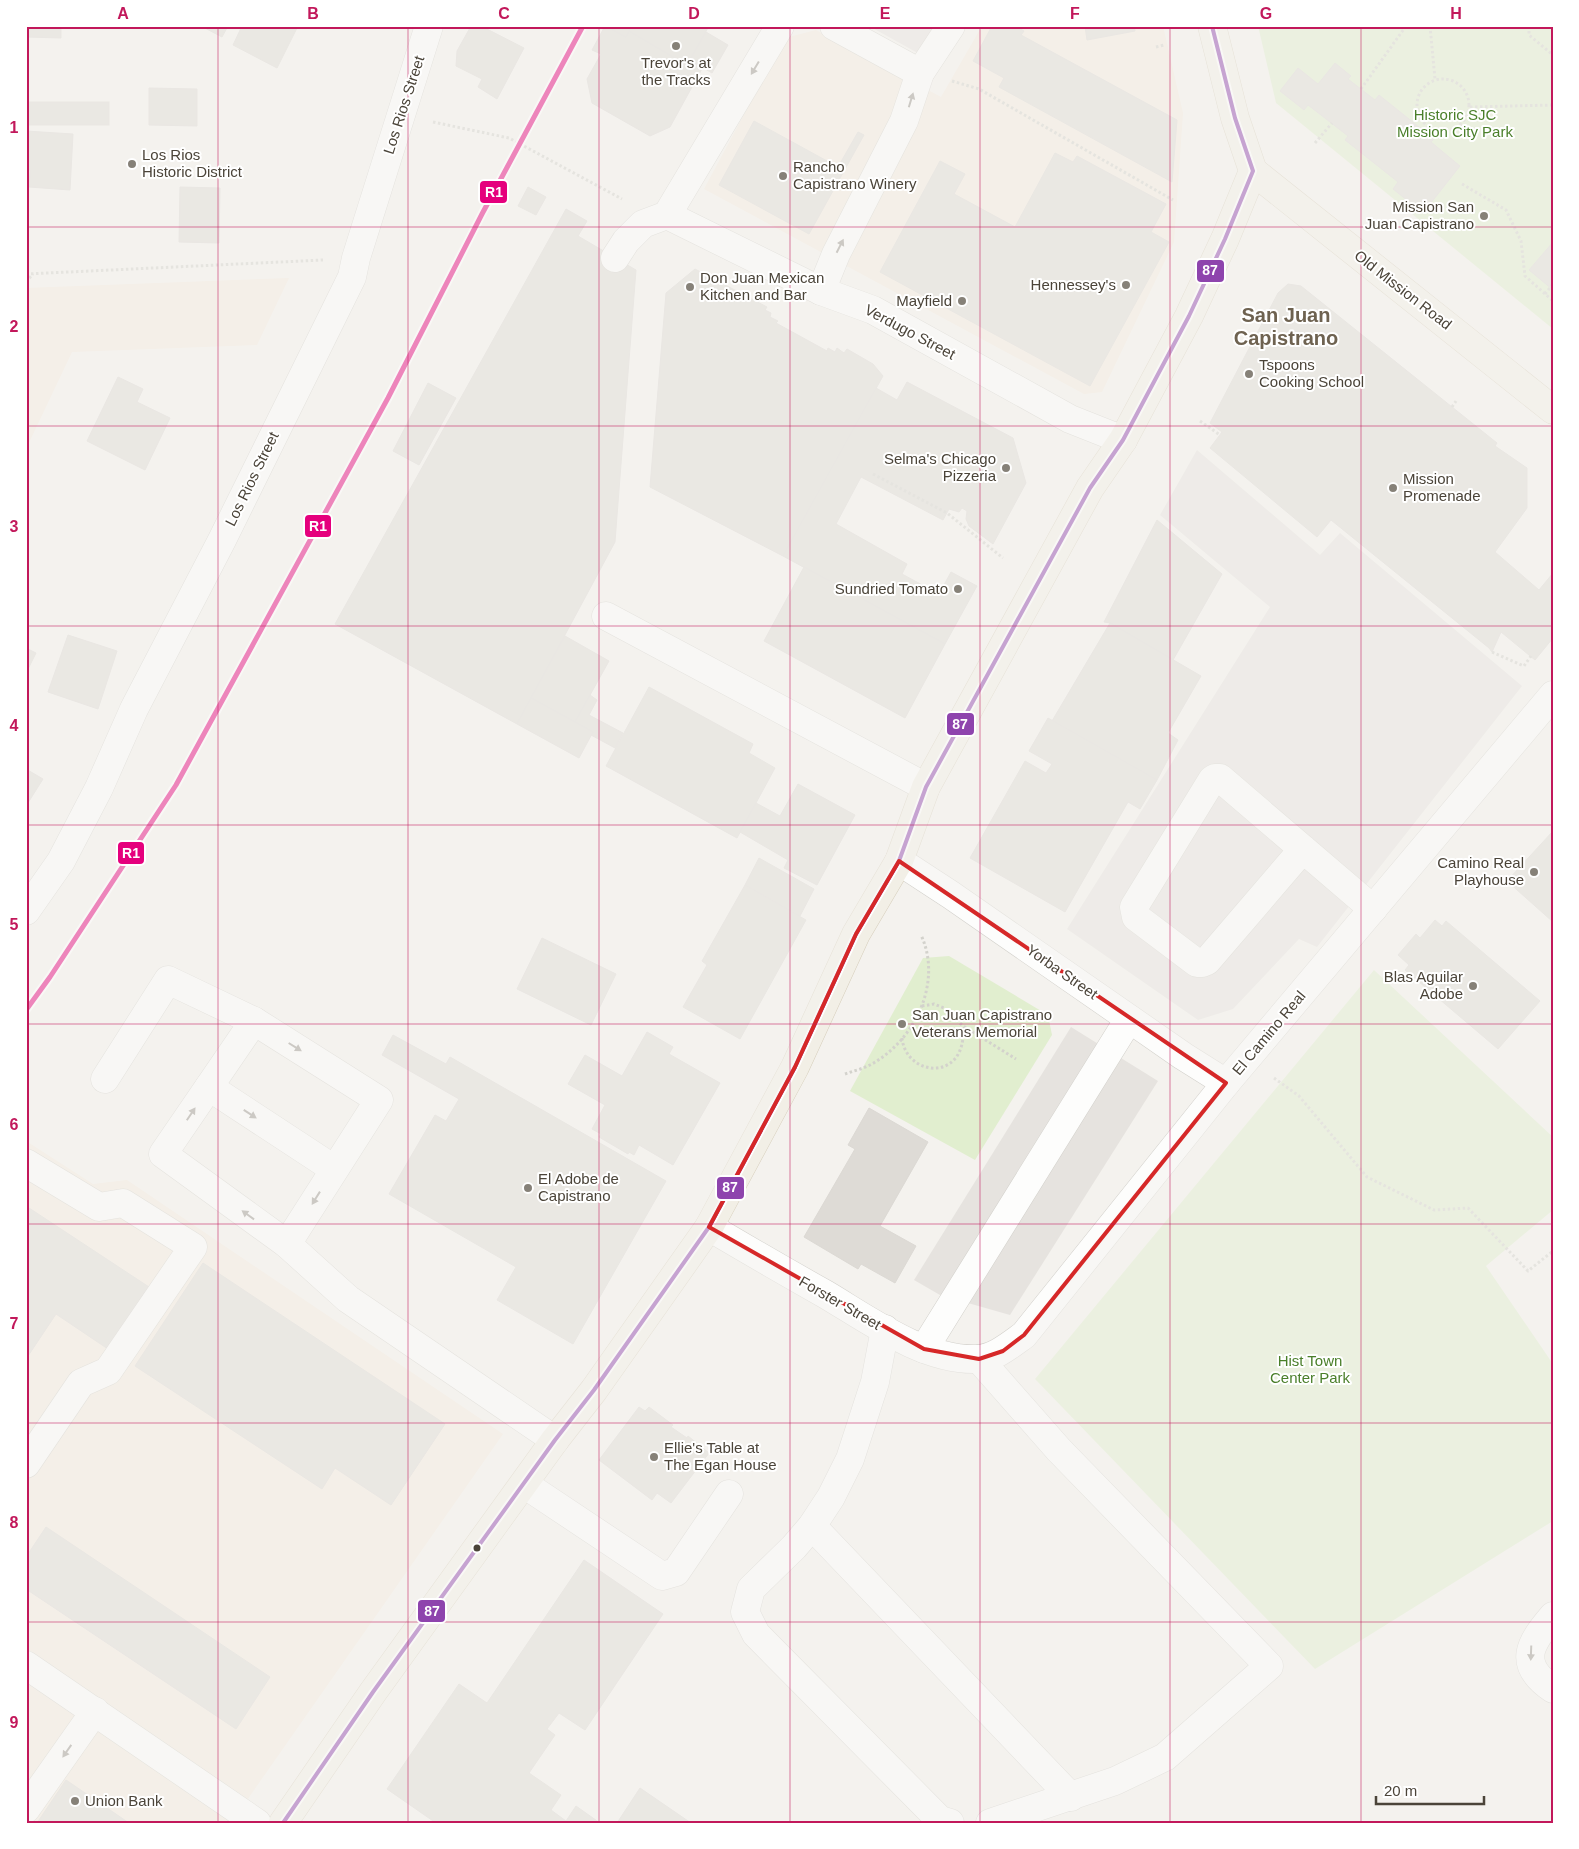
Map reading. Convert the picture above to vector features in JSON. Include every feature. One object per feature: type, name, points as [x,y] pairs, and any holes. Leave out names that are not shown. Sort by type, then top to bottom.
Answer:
[{"type":"main road","points":[[283,1823],[372,1692],[555,1440],[594,1390],[710,1227],[795,1067],[856,934],[899,861],[926,787],[1090,488],[1123,440],[1189,316],[1225,239],[1253,171],[1236,118],[1212,26]]},
{"type":"main road","name":"Old Mission Road","points":[[1253,171],[1553,410]]},
{"type":"street","name":"Los Rios Street","points":[[26,911],[61,861],[99,788],[134,709],[222,540],[352,277],[356,258],[428,26]]},
{"type":"street","points":[[615,258],[626,241],[644,224],[667,215],[780,26]]},
{"type":"street","points":[[834,26],[920,73]]},
{"type":"street","points":[[820,291],[836,254],[904,121],[920,73],[951,26]]},
{"type":"street","name":"Verdugo Street","points":[[667,215],[820,291],[873,310],[1070,419],[1123,440]]},
{"type":"street","points":[[606,616],[926,787]]},
{"type":"street","name":"El Camino Real","points":[[979,1359],[1003,1351],[1024,1335],[1226,1083],[1551,702]]},
{"type":"street","points":[[1303,849],[1207,961],[1197,963],[1136,917],[1134,907],[1215,778],[1220,778],[1374,909]]},
{"type":"street","name":"Yorba Street","points":[[899,861],[1129,1019],[1226,1083]]},
{"type":"street","points":[[105,1079],[168,980],[254,1021],[379,1100],[287,1244]]},
{"type":"street","points":[[924,1349],[1129,1019]]},
{"type":"street","points":[[254,1021],[163,1154],[287,1244],[348,1299],[555,1440]]},
{"type":"street","points":[[209,1087],[334,1169]]},
{"type":"street","points":[[26,1163],[98,1207],[123,1203],[193,1246],[108,1371],[80,1383],[26,1464]]},
{"type":"street","name":"Forster Street","points":[[710,1227],[885,1329],[924,1349],[952,1357],[979,1359]]},
{"type":"street","points":[[885,1329],[875,1382],[850,1459],[832,1497],[812,1526],[794,1547],[751,1589],[745,1612],[756,1634],[940,1820],[950,1823]]},
{"type":"street","points":[[979,1359],[1059,1450],[1269,1666],[1165,1757],[1116,1781],[990,1823]]},
{"type":"street","points":[[524,1484],[662,1576],[676,1572],[729,1494]]},
{"type":"street","points":[[812,1526],[1071,1797]]},
{"type":"street","points":[[1553,1616],[1537,1635],[1530,1648],[1531,1663],[1538,1678],[1553,1689]]},
{"type":"street","points":[[26,1664],[258,1823]]},
{"type":"street","points":[[26,1809],[95,1711]]},
{"type":"path","points":[[1361,89],[1406,26]]},
{"type":"path","points":[[1430,26],[1435,79]]},
{"type":"path","points":[[1529,26],[1530,36],[1553,55]]},
{"type":"path","points":[[1156,47],[1164,45]]},
{"type":"path","points":[[920,73],[979,89],[1173,200]]},
{"type":"path","points":[[1446,78],[1456,81],[1464,88],[1469,97],[1470,107],[1467,117],[1460,125],[1451,130],[1441,131],[1430,128],[1422,121],[1418,112],[1416,102],[1420,92],[1426,84],[1435,79],[1446,78]]},
{"type":"path","points":[[1470,107],[1553,104]]},
{"type":"path","points":[[401,114],[508,138],[618,197],[667,215]]},
{"type":"path","points":[[1315,143],[1332,123]]},
{"type":"path","points":[[1462,184],[1506,210],[1522,241],[1525,276],[1553,301]]},
{"type":"path","points":[[26,274],[356,258]]},
{"type":"path","points":[[26,282],[33,274]]},
{"type":"path","points":[[1545,294],[1553,284]]},
{"type":"path","points":[[1452,407],[1456,401]]},
{"type":"path","points":[[1200,421],[1220,435]]},
{"type":"path","points":[[873,474],[947,513],[1003,558]]},
{"type":"path","points":[[1492,652],[1524,666],[1531,656]]},
{"type":"path","points":[[845,1074],[870,1064],[886,1053],[910,1029],[922,1006],[928,989],[929,970],[926,946],[921,935]]},
{"type":"path","points":[[922,1006],[934,1004],[944,1008],[963,1026],[1016,1059]]},
{"type":"path","points":[[902,1037],[906,1051],[913,1060],[933,1069],[943,1068],[954,1061],[961,1049],[964,1039],[963,1026]]},
{"type":"path","points":[[1274,1078],[1299,1096],[1367,1177],[1434,1210],[1468,1208],[1528,1271],[1553,1251]]},
{"type":"highlighted area","points":[[899,861],[1226,1083],[1024,1335],[1003,1351],[979,1359],[924,1349],[709,1227],[795,1067],[856,934]]},
{"type":"shaded area","points":[[869,26],[955,26],[934,62]]},
{"type":"shaded area","points":[[982,26],[1163,26],[1183,113],[1174,242],[1102,392],[1084,394],[704,189],[785,38],[816,30],[941,97]]},
{"type":"shaded area","points":[[289,278],[257,345],[72,352],[26,449],[26,288]]},
{"type":"shaded area","points":[[1197,450],[1320,555],[1340,533],[1522,686],[1317,947],[1299,939],[1233,1009],[1198,1020],[1067,929],[1270,607],[1160,515]]},
{"type":"shaded area","points":[[1071,1027],[1158,1081],[1010,1315],[940,1295],[914,1280]]},
{"type":"shaded area","points":[[26,1141],[93,1184],[127,1180],[503,1434],[231,1823],[26,1823]]},
{"type":"green space","name":"Historic SJC Mission City Park","points":[[1258,26],[1553,26],[1553,329],[1276,103]]},
{"type":"green space","points":[[949,956],[1048,1015],[1052,1035],[975,1160],[850,1091],[923,958]]},
{"type":"green space","name":"Hist Town Center Park","points":[[1374,970],[1553,1137],[1553,1210],[1486,1266],[1553,1364],[1553,1521],[1315,1669],[1035,1379]]},
{"type":"building","points":[[26,26],[61,26],[61,38],[26,37]]},
{"type":"building","points":[[201,26],[228,26],[222,37]]},
{"type":"building","points":[[242,26],[298,26],[277,68],[233,45]]},
{"type":"building","points":[[471,26],[481,26],[524,48],[497,99],[478,87],[482,79],[456,66],[457,51]]},
{"type":"building","points":[[605,26],[626,37],[629,31],[687,65],[690,60],[703,67],[670,127],[650,136],[592,103],[587,79],[601,54],[592,50]]},
{"type":"building","points":[[606,26],[632,26],[626,37]]},
{"type":"building","name":"Trevor's at the Tracks","points":[[632,26],[709,26],[687,65],[629,31]]},
{"type":"building","points":[[992,26],[1015,26],[1024,31],[1021,35],[1177,120],[1172,182],[999,87],[1004,78],[973,61]]},
{"type":"building","points":[[1085,26],[1134,26],[1135,31],[1087,40]]},
{"type":"building","points":[[706,32],[728,45],[712,73],[690,60]]},
{"type":"building","points":[[1335,63],[1351,76],[1348,79],[1375,100],[1379,95],[1434,139],[1431,142],[1460,166],[1423,213],[1393,189],[1398,182],[1345,140],[1348,136],[1308,105],[1304,110],[1280,91],[1298,68],[1318,84]]},
{"type":"building","points":[[149,88],[197,89],[197,126],[149,125]]},
{"type":"building","points":[[26,102],[109,102],[109,125],[26,125]]},
{"type":"building","name":"Rancho Capistrano Winery","points":[[754,121],[838,167],[858,132],[864,135],[809,234],[719,185]]},
{"type":"building","points":[[26,131],[73,134],[70,190],[29,187],[30,170],[26,170]]},
{"type":"building","points":[[1055,153],[1073,162],[1077,156],[1166,204],[1151,232],[1169,242],[1090,386],[880,272],[940,161],[965,174],[954,194],[1015,227]]},
{"type":"building","points":[[180,187],[220,188],[219,243],[179,242]]},
{"type":"building","points":[[528,187],[546,197],[536,215],[518,206]]},
{"type":"building","points":[[566,209],[587,221],[578,236],[636,270],[615,542],[517,724],[335,624]]},
{"type":"building","points":[[1553,242],[1553,290],[1529,270]]},
{"type":"building","points":[[695,269],[767,307],[765,310],[771,313],[770,317],[778,321],[776,323],[827,351],[828,348],[835,352],[837,348],[844,353],[847,349],[873,364],[883,376],[783,556],[650,487],[666,293]]},
{"type":"building","name":"Mission Promenade","points":[[1288,284],[1301,286],[1497,443],[1495,446],[1527,468],[1527,508],[1495,552],[1539,590],[1553,573],[1553,638],[1535,660],[1501,632],[1492,652],[1331,520],[1317,537],[1210,448],[1222,432],[1210,423],[1278,293]]},
{"type":"building","points":[[118,377],[143,389],[137,402],[170,418],[145,470],[87,441]]},
{"type":"building","points":[[907,382],[1013,438],[1026,483],[993,544],[969,526],[966,519],[967,511],[962,508],[959,512],[949,509],[943,520],[861,477],[836,524],[907,564],[902,574],[939,594],[951,572],[977,586],[945,644],[783,556],[876,388],[897,400]]},
{"type":"building","points":[[428,383],[456,398],[419,465],[393,451]]},
{"type":"building","points":[[1157,520],[1222,574],[1173,660],[1110,623],[1104,622]]},
{"type":"building","points":[[804,567],[945,644],[905,718],[764,641]]},
{"type":"building","points":[[1110,623],[1201,676],[1168,733],[1178,740],[1157,780],[1052,721]]},
{"type":"building","points":[[68,635],[117,651],[98,709],[48,692]]},
{"type":"building","points":[[565,636],[609,661],[575,722],[531,698]]},
{"type":"building","points":[[26,648],[36,653],[26,673]]},
{"type":"building","points":[[649,687],[753,744],[749,753],[775,768],[737,838],[606,766]]},
{"type":"building","points":[[590,695],[597,700],[589,715],[623,733],[615,748],[591,735],[593,732],[575,722]]},
{"type":"building","points":[[531,698],[593,732],[579,758],[517,724]]},
{"type":"building","points":[[1048,718],[1157,780],[1140,809],[1128,802],[1065,912],[970,858],[1025,761],[1046,773],[1052,764],[1029,751]]},
{"type":"building","points":[[26,769],[43,779],[26,806]]},
{"type":"building","points":[[798,784],[855,815],[817,885],[784,868],[788,860],[740,832],[756,803],[780,816]]},
{"type":"building","name":"Camino Real Playhouse","points":[[1553,831],[1553,922],[1507,881]]},
{"type":"building","points":[[759,858],[814,889],[800,916],[745,885]]},
{"type":"building","points":[[745,885],[806,920],[740,1039],[683,1007],[707,965],[702,961]]},
{"type":"building","name":"Blas Aguilar Adobe","points":[[1435,920],[1442,926],[1446,921],[1540,1001],[1498,1049],[1405,970],[1409,965],[1398,955],[1416,934],[1420,938]]},
{"type":"building","points":[[542,938],[616,974],[591,1025],[517,989]]},
{"type":"building","points":[[647,1032],[673,1047],[669,1054],[720,1083],[673,1165],[639,1145],[634,1155],[629,1152],[628,1154],[599,1137],[601,1134],[592,1129],[605,1105],[568,1084],[585,1055],[622,1076]]},
{"type":"building","name":"El Adobe de Capistrano","points":[[393,1035],[446,1064],[450,1057],[666,1181],[573,1344],[497,1300],[516,1267],[389,1194],[435,1115],[446,1121],[459,1099],[382,1055]]},
{"type":"building","points":[[869,1108],[928,1142],[880,1226],[916,1246],[895,1283],[861,1264],[858,1269],[804,1237],[855,1149],[848,1145]]},
{"type":"building","points":[[26,1206],[149,1287],[108,1349],[56,1314],[26,1359]]},
{"type":"building","points":[[203,1263],[445,1424],[391,1505],[335,1468],[322,1489],[135,1366]]},
{"type":"building","name":"Ellie's Table at The Egan House","points":[[639,1407],[645,1411],[649,1407],[673,1425],[671,1427],[687,1438],[688,1436],[709,1453],[671,1503],[657,1493],[652,1500],[599,1460]]},
{"type":"building","points":[[46,1527],[270,1677],[236,1729],[26,1589],[26,1557]]},
{"type":"building","points":[[584,1560],[663,1614],[585,1730],[559,1713],[547,1729],[555,1735],[529,1773],[561,1795],[551,1810],[566,1821],[576,1806],[600,1823],[436,1823],[387,1789],[459,1684],[487,1703]]},
{"type":"building","name":"Union Bank","points":[[66,1780],[129,1823],[37,1823]]},
{"type":"building","points":[[640,1788],[691,1823],[617,1823]]},
{"type":"transit line","name":"R1","points":[[26,1010],[50,977],[176,785],[388,398],[482,214],[583,26]]},
{"type":"transit line","name":"87","points":[[283,1823],[373,1692],[555,1440],[594,1390],[709,1227],[795,1067],[856,934],[899,861],[926,787],[1090,488],[1123,440],[1189,316],[1225,239],[1253,171],[1235,118],[1212,26]]},
{"type":"place","name":"Trevor's at the Tracks","points":[[676,46]]},
{"type":"place","name":"Los Rios Historic District","points":[[132,164]]},
{"type":"place","name":"Rancho Capistrano Winery","points":[[783,176]]},
{"type":"place","name":"Mission San Juan Capistrano","points":[[1484,216]]},
{"type":"place","name":"Hennessey's","points":[[1126,285]]},
{"type":"place","name":"Don Juan Mexican Kitchen and Bar","points":[[690,287]]},
{"type":"place","name":"Mayfield","points":[[962,301]]},
{"type":"place","name":"Tspoons Cooking School","points":[[1249,374]]},
{"type":"place","name":"Selma's Chicago Pizzeria","points":[[1006,468]]},
{"type":"place","name":"Mission Promenade","points":[[1393,488]]},
{"type":"place","name":"Sundried Tomato","points":[[958,589]]},
{"type":"place","name":"Camino Real Playhouse","points":[[1534,872]]},
{"type":"place","name":"Blas Aguilar Adobe","points":[[1473,986]]},
{"type":"place","name":"San Juan Capistrano Veterans Memorial","points":[[902,1024]]},
{"type":"place","name":"El Adobe de Capistrano","points":[[528,1188]]},
{"type":"place","name":"Ellie's Table at The Egan House","points":[[654,1457]]},
{"type":"place","name":"Union Bank","points":[[75,1801]]},
{"type":"district","name":"San Juan Capistrano","points":[[1286,326]]}]
